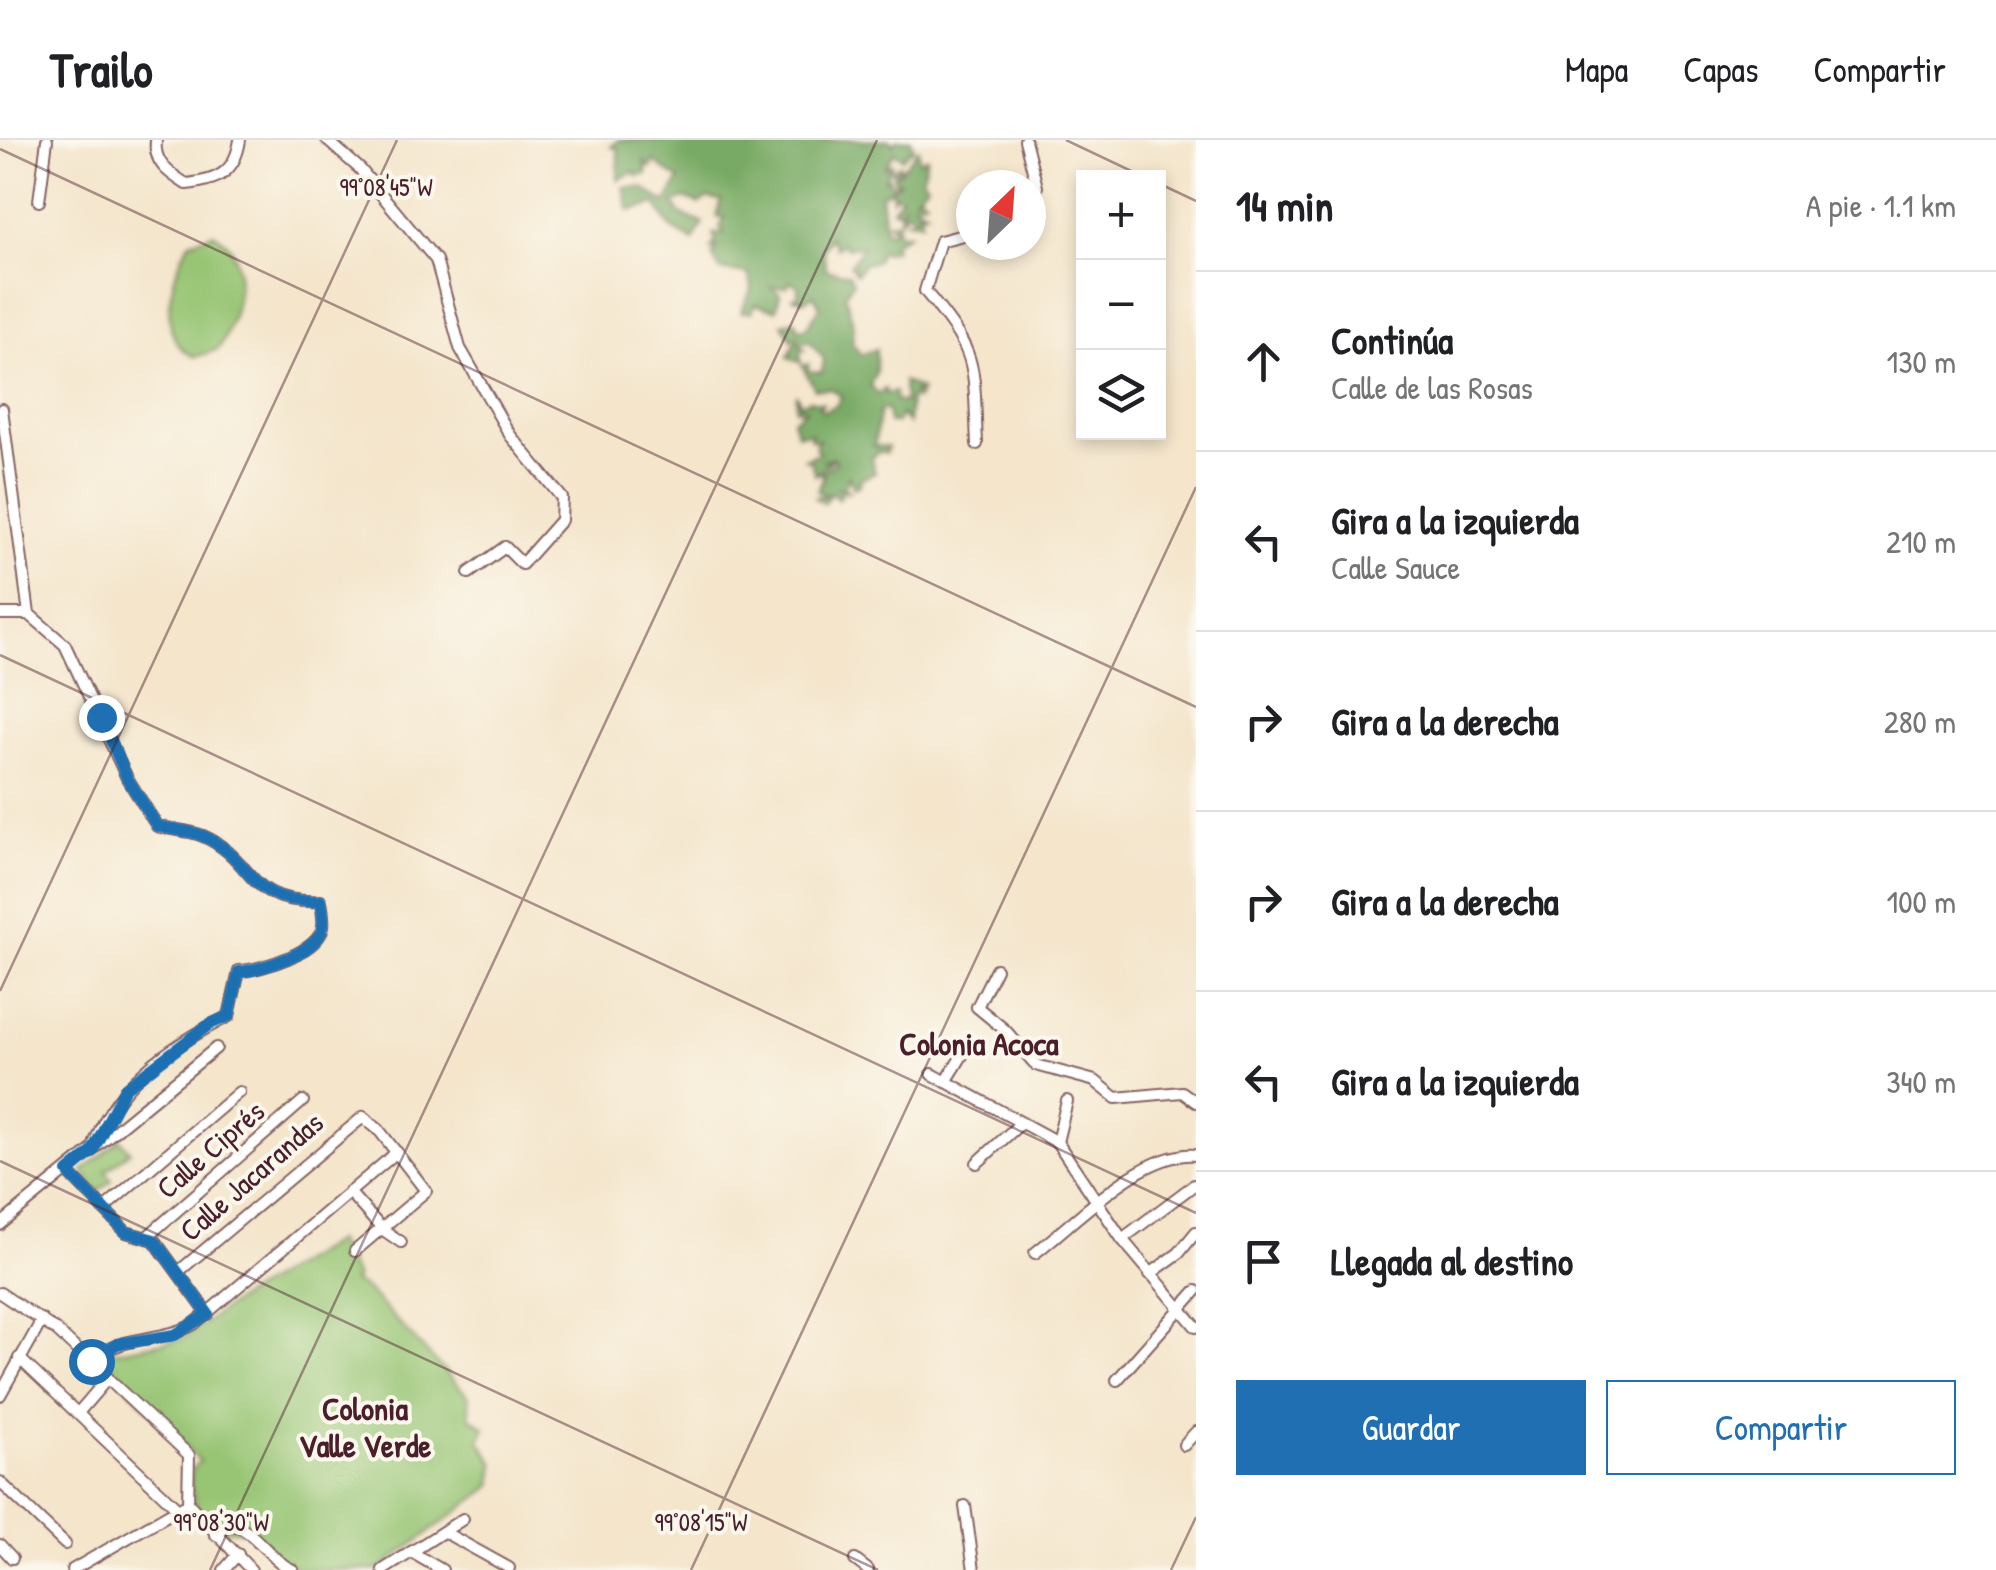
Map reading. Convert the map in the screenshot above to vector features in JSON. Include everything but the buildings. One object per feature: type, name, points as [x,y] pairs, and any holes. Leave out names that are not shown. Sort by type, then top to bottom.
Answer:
[{"type":"street","points":[[39,200],[46,140]]},
{"type":"street","points":[[156,140],[154,151],[164,170],[186,184],[215,181],[228,171],[240,140]]},
{"type":"street","points":[[327,140],[360,169],[436,260],[460,348],[510,435],[562,498],[561,520],[522,564],[505,547],[469,573]]},
{"type":"street","points":[[1025,140],[1032,170]]},
{"type":"street","points":[[956,237],[940,241],[925,292],[964,338],[973,358],[977,444]]},
{"type":"street","points":[[2,409],[30,614]]},
{"type":"street","points":[[0,614],[30,614],[66,645],[127,778],[157,826],[202,836],[230,855],[267,894],[321,901],[324,926],[318,938],[281,962],[239,972],[229,1016],[210,1024],[125,1088],[92,1152]]},
{"type":"street","points":[[996,969],[977,1008],[1005,1030],[1036,1066],[1095,1081],[1116,1098],[1182,1092],[1196,1102]]},
{"type":"street","points":[[0,1226],[216,1048]]},
{"type":"street","points":[[946,1082],[966,1050]]},
{"type":"street","points":[[932,1074],[1058,1142],[1122,1239],[1196,1327]]},
{"type":"street","points":[[104,1210],[239,1092]]},
{"type":"street","name":"Calle Ciprés","points":[[149,1235],[303,1101]]},
{"type":"street","points":[[1058,1142],[1066,1101]]},
{"type":"street","name":"Calle Jacarandas","points":[[178,1272],[356,1118],[370,1120],[397,1152]]},
{"type":"street","points":[[976,1162],[1021,1123]]},
{"type":"street","points":[[91,1361],[117,1344],[175,1335],[208,1314],[397,1152],[425,1188],[424,1195],[355,1250]]},
{"type":"street","points":[[1035,1253],[1156,1161],[1180,1152],[1196,1155]]},
{"type":"street","points":[[68,1172],[126,1232],[149,1235],[208,1314]]},
{"type":"street","points":[[1122,1239],[1194,1185]]},
{"type":"street","points":[[349,1192],[382,1229],[401,1242]]},
{"type":"street","points":[[1150,1274],[1179,1253],[1196,1232]]},
{"type":"street","points":[[1117,1380],[1196,1292]]},
{"type":"street","points":[[0,1293],[42,1320],[91,1361],[189,1455],[183,1506]]},
{"type":"street","points":[[0,1396],[42,1320]]},
{"type":"street","points":[[0,1360],[16,1363],[78,1413],[252,1570]]},
{"type":"street","points":[[78,1413],[108,1378]]},
{"type":"street","points":[[1184,1445],[1196,1432]]},
{"type":"street","points":[[0,1482],[66,1544]]},
{"type":"street","points":[[73,1570],[183,1506]]},
{"type":"street","points":[[965,1506],[974,1570]]},
{"type":"street","points":[[383,1570],[463,1520]]},
{"type":"street","points":[[216,1535],[230,1524],[240,1526],[278,1563],[294,1570]]},
{"type":"street","points":[[444,1532],[509,1568]]},
{"type":"street","points":[[0,1545],[12,1558]]},
{"type":"street","points":[[411,1552],[442,1570]]},
{"type":"street","points":[[224,1570],[238,1554]]},
{"type":"street","points":[[855,1560],[868,1570]]},
{"type":"green space","points":[[618,140],[890,140],[892,145],[896,140],[911,140],[914,148],[902,158],[894,152],[885,167],[892,164],[885,179],[889,178],[892,187],[901,181],[895,182],[892,170],[900,164],[902,169],[918,149],[919,161],[927,157],[922,178],[927,184],[913,199],[919,194],[926,200],[913,204],[928,211],[921,214],[917,209],[922,222],[907,220],[914,217],[908,211],[899,220],[905,202],[900,211],[892,209],[901,197],[895,194],[892,198],[892,189],[881,194],[885,230],[891,232],[894,228],[888,223],[898,221],[897,233],[908,234],[893,243],[895,249],[884,253],[881,250],[876,261],[864,264],[856,274],[850,265],[863,246],[846,248],[842,243],[836,248],[830,237],[823,249],[826,269],[849,274],[853,282],[845,295],[854,326],[852,343],[861,355],[876,349],[876,372],[870,385],[878,394],[885,389],[886,394],[895,392],[895,401],[905,403],[903,381],[921,390],[912,393],[920,394],[917,399],[910,398],[908,424],[901,414],[897,423],[889,423],[887,410],[880,410],[874,446],[888,447],[886,453],[878,452],[872,459],[875,473],[859,480],[861,484],[854,488],[849,476],[844,487],[850,492],[838,488],[842,494],[838,499],[831,492],[824,503],[815,498],[826,494],[817,491],[824,476],[820,474],[836,462],[833,457],[822,461],[832,460],[815,475],[811,462],[805,459],[819,453],[815,447],[820,438],[810,438],[812,433],[797,434],[793,420],[806,409],[796,409],[796,394],[801,404],[809,400],[823,403],[819,407],[824,411],[837,405],[841,396],[832,389],[815,389],[802,366],[809,364],[808,370],[822,373],[824,359],[809,341],[799,344],[805,350],[800,351],[801,363],[788,357],[798,337],[792,340],[782,324],[795,320],[799,330],[808,326],[820,307],[814,295],[803,301],[792,297],[798,297],[798,286],[790,281],[787,287],[771,287],[780,294],[776,310],[755,304],[752,312],[741,312],[752,288],[748,274],[720,270],[712,256],[717,248],[711,249],[716,241],[713,234],[724,233],[720,227],[725,217],[717,217],[721,200],[707,198],[699,204],[684,198],[674,203],[680,214],[703,223],[693,241],[670,227],[656,204],[629,211],[624,187],[643,188],[666,203],[679,180],[653,161],[652,167],[648,167],[644,160],[647,174],[637,176],[633,172],[618,180],[618,149],[611,147]]},
{"type":"green space","points":[[213,233],[226,242],[234,255],[238,270],[236,305],[218,349],[196,357],[182,349],[174,337],[170,321],[172,287],[190,242]]},
{"type":"green space","points":[[120,1139],[130,1151],[106,1171],[112,1180],[98,1192],[83,1171]]},
{"type":"green space","points":[[336,1241],[356,1277],[353,1282],[366,1289],[469,1397],[469,1417],[485,1427],[479,1440],[495,1464],[492,1486],[378,1570],[300,1570],[281,1561],[250,1531],[220,1529],[198,1510],[190,1486],[193,1468],[200,1461],[107,1366],[111,1352],[182,1339],[234,1302]]},
{"type":"district","name":"Colonia Acoca","points":[[979,1043]]},
{"type":"district","name":"Colonia Valle Verde","points":[[365,1426]]},
{"type":"route","points":[[91,1361],[117,1344],[175,1335],[208,1314],[154,1240],[149,1235],[126,1232],[68,1172],[92,1152],[118,1096],[131,1082],[210,1024],[229,1016],[239,972],[281,962],[318,938],[324,926],[321,901],[304,902],[267,894],[230,855],[202,836],[157,826],[127,778],[101,717]]}]
